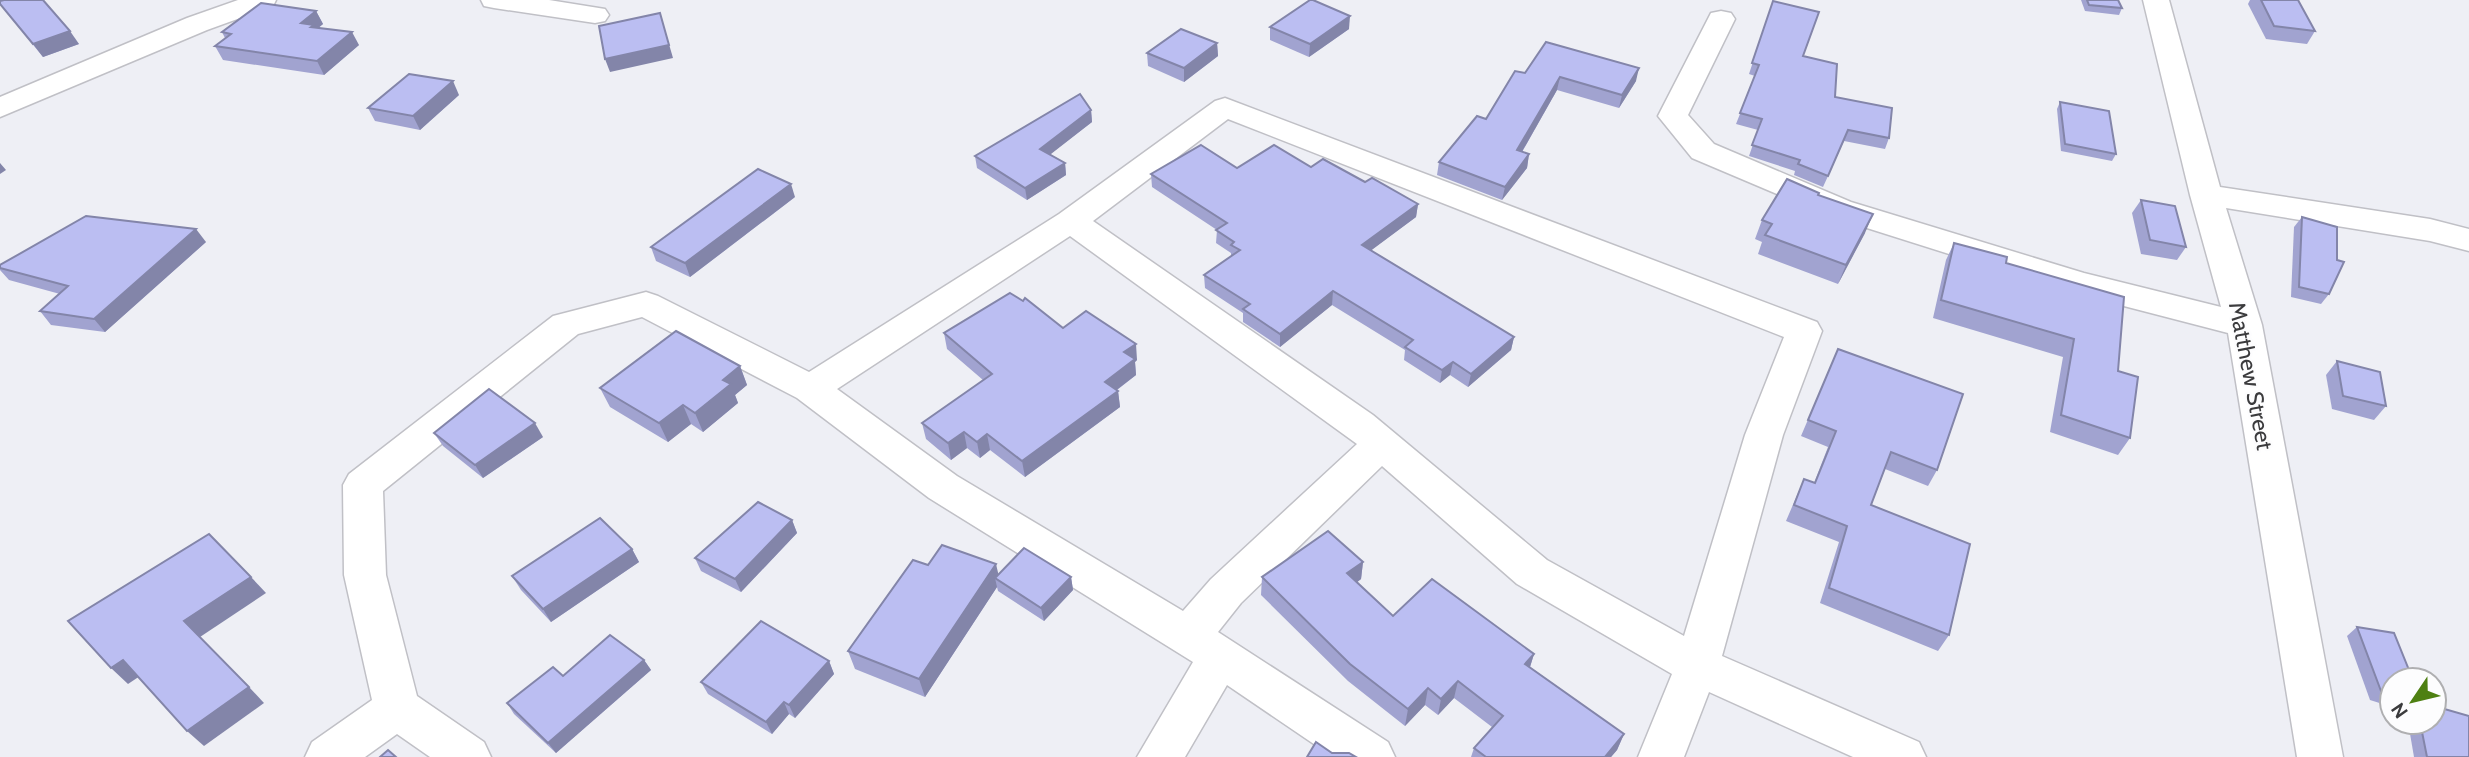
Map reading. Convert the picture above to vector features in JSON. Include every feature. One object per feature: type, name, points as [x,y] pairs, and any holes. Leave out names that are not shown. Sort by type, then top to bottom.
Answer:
[{"type":"street","points":[[0,108],[197,24],[263,0]]},
{"type":"street","points":[[494,0],[594,15]]},
{"type":"street","name":"Matthew Street","points":[[2156,0],[2206,195],[2244,325],[2320,757]]},
{"type":"street","points":[[1721,19],[1673,116],[1703,151],[1840,209],[2078,283],[2244,325]]},
{"type":"street","points":[[810,389],[1071,221],[1225,107],[1804,331],[1764,435],[1697,666],[1661,757]]},
{"type":"street","points":[[2206,195],[2430,230],[2469,240]]},
{"type":"street","points":[[1071,221],[1360,425],[1532,572],[1697,666],[1903,757]]},
{"type":"street","points":[[468,757],[397,708],[365,575],[363,485],[566,325],[646,304],[810,389],[943,487],[1204,646],[1372,757]]},
{"type":"street","points":[[1160,757],[1226,592],[1382,443]]},
{"type":"street","points":[[328,757],[397,708]]},
{"type":"building","points":[[43,0],[70,31],[33,44],[0,4],[0,1]]},
{"type":"building","points":[[1310,0],[1350,16],[1310,44],[1270,27]]},
{"type":"building","points":[[2087,0],[2118,0],[2122,8],[2089,5]]},
{"type":"building","points":[[2261,0],[2298,0],[2315,31],[2274,26]]},
{"type":"building","points":[[1773,1],[1819,12],[1803,56],[1837,64],[1835,97],[1892,108],[1889,138],[1848,130],[1828,176],[1798,164],[1800,160],[1752,145],[1762,119],[1740,113],[1759,65],[1752,63]]},
{"type":"building","points":[[261,3],[316,11],[301,23],[314,25],[311,27],[352,32],[317,61],[215,46],[231,34],[222,32]]},
{"type":"building","points":[[660,13],[669,45],[605,59],[599,26]]},
{"type":"building","points":[[1181,29],[1217,43],[1184,68],[1147,53]]},
{"type":"building","points":[[1546,42],[1639,68],[1622,95],[1560,77],[1517,150],[1529,154],[1505,187],[1439,162],[1477,116],[1486,119],[1515,71],[1525,73]]},
{"type":"building","points":[[409,74],[453,81],[413,116],[368,108]]},
{"type":"building","points":[[1080,94],[1091,110],[1040,149],[1065,163],[1025,188],[975,156]]},
{"type":"building","points":[[2060,102],[2109,111],[2116,154],[2065,144]]},
{"type":"building","points":[[1201,145],[1237,168],[1274,145],[1311,167],[1323,159],[1365,182],[1372,178],[1418,204],[1362,245],[1514,337],[1471,374],[1453,362],[1442,370],[1405,347],[1413,340],[1333,291],[1280,334],[1243,309],[1250,304],[1204,275],[1240,250],[1231,245],[1234,242],[1216,230],[1227,223],[1151,174]]},
{"type":"building","points":[[758,169],[791,184],[685,263],[651,247]]},
{"type":"building","points":[[1787,179],[1819,193],[1818,195],[1873,214],[1846,265],[1765,235],[1772,224],[1762,220]]},
{"type":"building","points":[[2141,200],[2175,206],[2186,247],[2150,240]]},
{"type":"building","points":[[86,216],[196,229],[94,319],[40,311],[68,286],[0,268],[0,265]]},
{"type":"building","points":[[2302,217],[2337,227],[2337,260],[2344,262],[2329,294],[2299,287]]},
{"type":"building","points":[[1954,243],[2007,257],[2006,263],[2124,297],[2118,371],[2138,377],[2130,438],[2061,415],[2074,339],[1941,300]]},
{"type":"building","points":[[1010,293],[1023,301],[1025,298],[1063,328],[1086,311],[1136,344],[1124,352],[1135,359],[1105,382],[1118,391],[1022,461],[987,434],[977,442],[964,432],[948,443],[922,423],[992,374],[944,333]]},
{"type":"building","points":[[676,331],[740,366],[723,380],[731,384],[695,413],[683,405],[659,423],[600,388]]},
{"type":"building","points":[[1838,349],[1963,394],[1937,470],[1891,452],[1871,505],[1970,544],[1949,635],[1829,588],[1847,526],[1794,505],[1804,479],[1815,483],[1836,431],[1808,420]]},
{"type":"building","points":[[2337,361],[2380,372],[2386,406],[2343,396]]},
{"type":"building","points":[[489,389],[535,423],[475,465],[434,433]]},
{"type":"building","points":[[758,502],[792,520],[735,579],[695,558]]},
{"type":"building","points":[[600,518],[632,549],[543,609],[512,576]]},
{"type":"building","points":[[1328,531],[1363,562],[1347,573],[1393,616],[1432,579],[1534,654],[1525,664],[1624,734],[1605,757],[1486,757],[1474,748],[1503,716],[1458,681],[1441,699],[1428,688],[1408,709],[1350,664],[1262,577]]},
{"type":"building","points":[[209,534],[251,577],[184,621],[249,687],[187,731],[123,660],[111,668],[68,621]]},
{"type":"building","points":[[942,545],[996,564],[919,679],[848,651],[913,560],[928,565]]},
{"type":"building","points":[[1024,548],[1071,577],[1041,608],[995,578]]},
{"type":"building","points":[[761,621],[829,661],[789,705],[784,702],[766,722],[701,682]]},
{"type":"building","points":[[2357,627],[2394,633],[2407,666],[2378,666],[2378,683]]},
{"type":"building","points":[[610,635],[644,660],[548,743],[507,703],[553,667],[563,676]]},
{"type":"building","points":[[2448,710],[2469,716],[2469,757],[2427,757],[2423,736],[2448,736]]},
{"type":"building","points":[[1316,742],[1332,753],[1349,753],[1356,757],[1307,757]]},
{"type":"building","points":[[388,750],[396,757],[380,757]]}]
